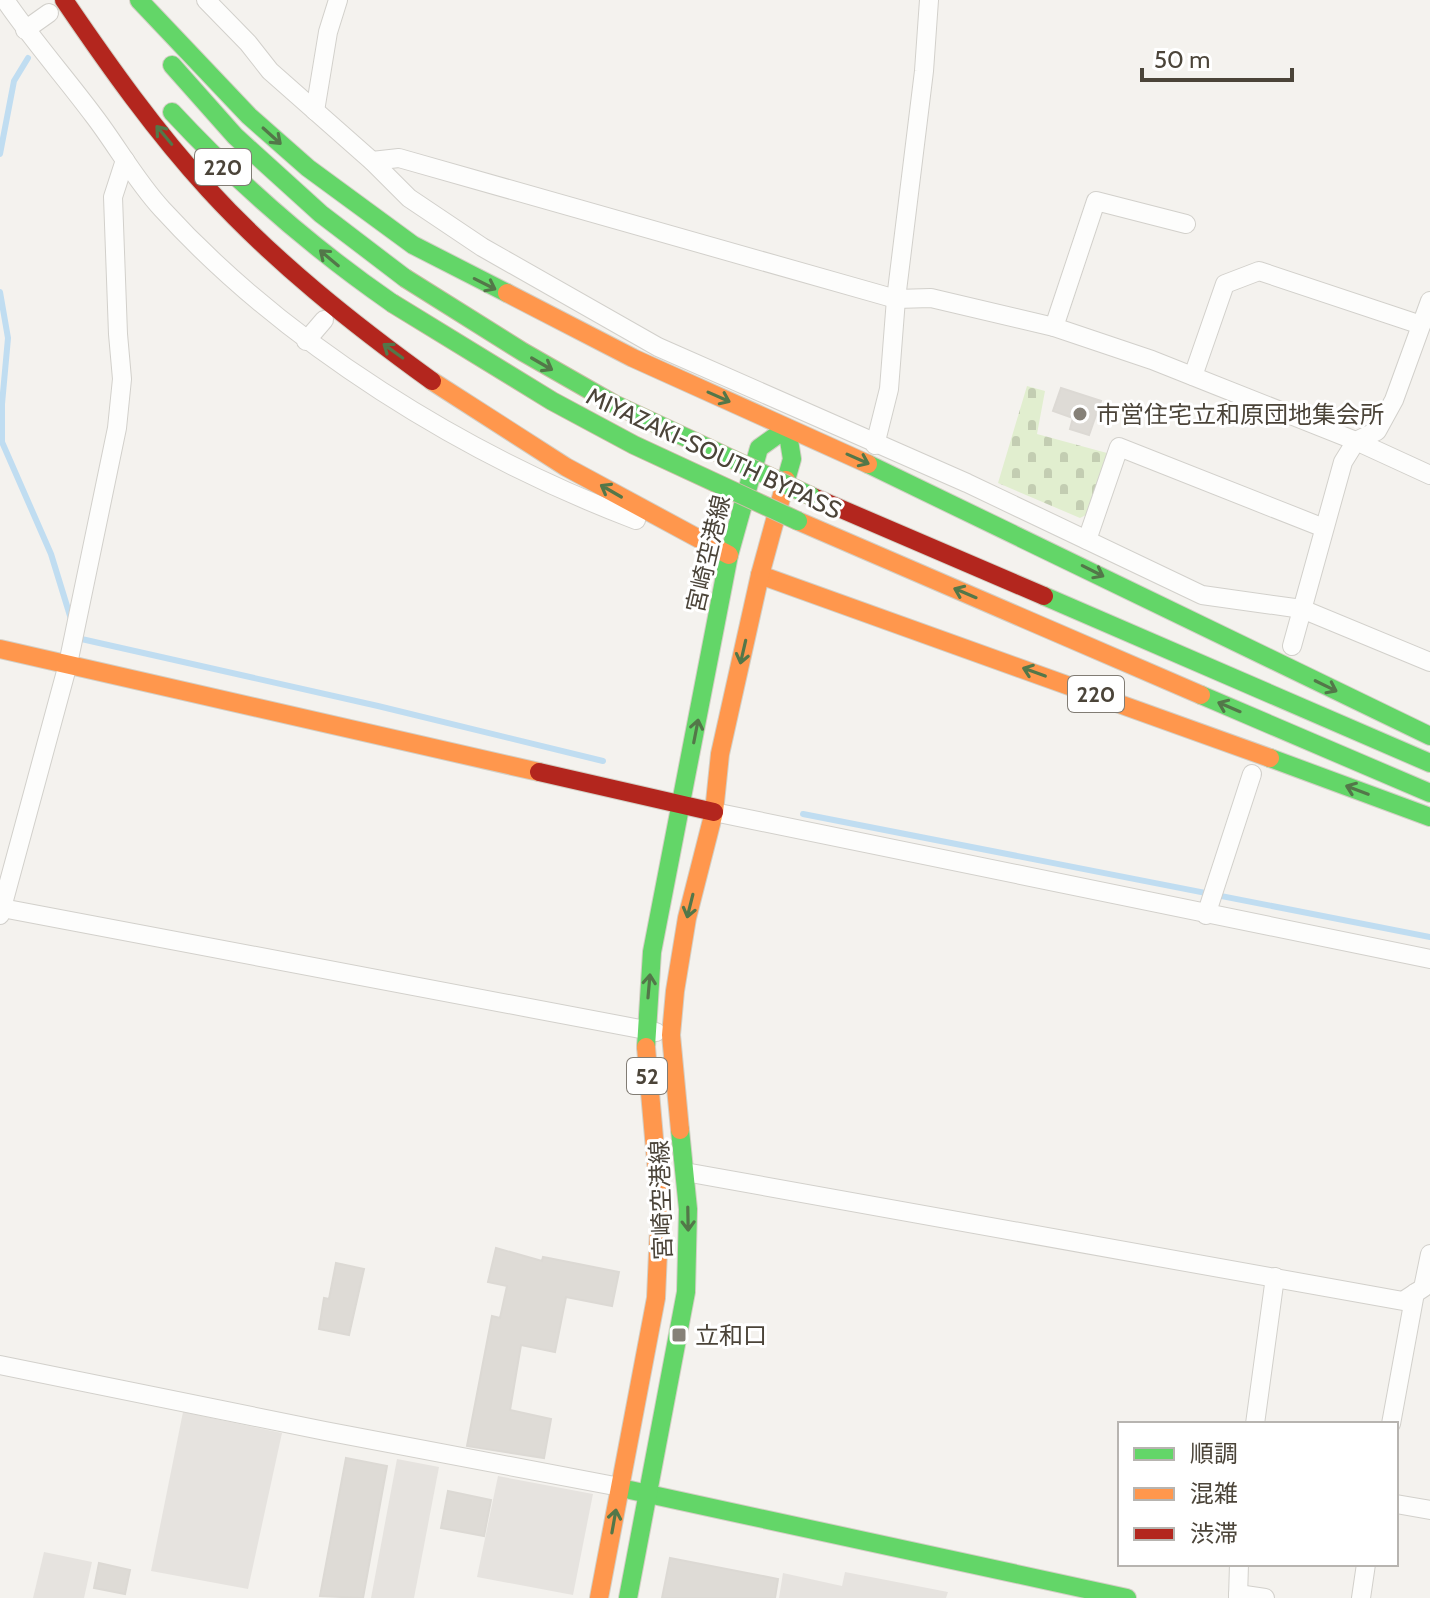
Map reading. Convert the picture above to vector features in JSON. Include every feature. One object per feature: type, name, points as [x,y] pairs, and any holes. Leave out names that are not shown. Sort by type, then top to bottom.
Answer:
[{"type":"main road","points":[[64,0],[140,107],[212,192],[301,276],[360,326],[471,408],[618,495],[729,555]]},
{"type":"main road","points":[[82,0],[121,50]]},
{"type":"main road","name":"MIYAZAKI-SOUTH BYPASS","points":[[121,0],[154,45],[235,136],[321,214],[405,278],[485,331],[645,420],[811,496],[1430,763]]},
{"type":"main road","points":[[139,0],[261,126],[308,168],[413,245],[633,358],[998,524],[1430,736]]},
{"type":"main road","name":"MIYAZAKI-SOUTH BYPASS","points":[[161,99],[213,158],[347,273],[552,401],[634,445],[798,521],[1430,793]]},
{"type":"main road","name":"宮崎空港線","points":[[599,1598],[652,1323],[659,1254],[660,1206],[646,1063],[652,952],[729,555],[759,448],[787,428],[792,459],[760,575],[720,754],[714,812],[687,918],[676,980],[671,1035],[685,1172],[689,1251],[686,1292],[628,1598]]},
{"type":"main road","name":"220","points":[[760,575],[1159,716],[1430,817]]},
{"type":"main road","points":[[718,614],[750,623]]},
{"type":"main road","points":[[0,649],[714,812]]},
{"type":"main road","points":[[620,1487],[1127,1598]]},
{"type":"street","points":[[5,0],[160,207],[259,302],[306,341],[398,401],[466,440],[590,503],[729,555]]},
{"type":"street","points":[[206,0],[248,43],[270,71],[409,198],[482,247],[658,347],[967,483],[1162,579],[1202,595],[1302,609],[1430,662]]},
{"type":"street","points":[[315,111],[328,32],[338,0]]},
{"type":"street","points":[[875,445],[889,389],[929,0]]},
{"type":"street","points":[[25,30],[49,13]]},
{"type":"street","points":[[372,161],[399,158],[896,299],[931,298],[1054,327],[1193,376],[1356,441],[1430,475]]},
{"type":"street","points":[[125,160],[113,197],[122,379],[117,428],[68,664],[1,912],[671,1035]]},
{"type":"street","points":[[397,219],[409,198]]},
{"type":"street","points":[[1054,327],[1096,201],[1186,224]]},
{"type":"street","points":[[1193,376],[1225,284],[1259,271],[1421,325]]},
{"type":"street","points":[[1292,646],[1343,462],[1356,441],[1377,431],[1394,400],[1430,301]]},
{"type":"street","points":[[306,341],[324,320]]},
{"type":"street","points":[[1087,540],[1119,447],[1324,528]]},
{"type":"street","points":[[1206,915],[1252,774]]},
{"type":"street","points":[[714,812],[1430,959]]},
{"type":"street","points":[[685,1172],[1403,1301],[1422,1290]]},
{"type":"street","points":[[1391,1422],[1430,1254]]},
{"type":"street","points":[[1255,1422],[1275,1277]]},
{"type":"street","points":[[0,1365],[620,1487]]},
{"type":"street","points":[[1398,1504],[1430,1510]]},
{"type":"street","points":[[1239,1566],[1238,1596],[1265,1598]]},
{"type":"street","points":[[1361,1598],[1366,1566]]},
{"type":"green space","points":[[1027,386],[1045,391],[1037,434],[1107,453],[1088,514],[1080,518],[998,483]]},
{"type":"shaded area","points":[[183,1412],[282,1433],[248,1589],[151,1571]]},
{"type":"shaded area","points":[[397,1459],[439,1467],[414,1598],[371,1598]]},
{"type":"shaded area","points":[[498,1476],[593,1494],[573,1595],[477,1577]]},
{"type":"shaded area","points":[[44,1552],[92,1562],[84,1598],[33,1598]]},
{"type":"shaded area","points":[[845,1572],[948,1592],[946,1598],[779,1598],[783,1573],[842,1586]]},
{"type":"building","name":"市営住宅立和原団地集会所","points":[[1061,388],[1101,401],[1089,435],[1070,429],[1073,418],[1053,411]]},
{"type":"building","points":[[496,1248],[542,1261],[543,1257],[619,1272],[612,1306],[566,1297],[555,1352],[521,1345],[510,1410],[551,1419],[544,1458],[467,1446],[492,1316],[500,1318],[507,1286],[488,1282]]},
{"type":"building","points":[[336,1263],[364,1269],[349,1335],[319,1329],[324,1298],[329,1299]]},
{"type":"building","points":[[346,1458],[387,1466],[363,1598],[320,1596]]},
{"type":"building","points":[[448,1491],[491,1500],[484,1536],[441,1528]]},
{"type":"building","points":[[670,1558],[778,1579],[775,1598],[662,1598]]},
{"type":"building","points":[[99,1563],[130,1570],[125,1594],[94,1588]]},
{"type":"waterway","points":[[0,154],[14,81],[28,58]]},
{"type":"waterway","points":[[0,292],[8,338],[2,442],[51,554],[71,619]]},
{"type":"waterway","points":[[77,638],[603,761]]},
{"type":"waterway","points":[[803,814],[1430,937]]},
{"type":"traffic: fast","points":[[139,0],[249,116],[308,168],[413,245],[507,293]]},
{"type":"traffic: fast","points":[[172,65],[235,136],[321,214],[405,278]]},
{"type":"traffic: fast","points":[[172,112],[277,214],[392,303]]},
{"type":"traffic: fast","points":[[405,278],[523,352],[614,404],[811,496]]},
{"type":"traffic: fast","points":[[392,303],[552,401],[634,445],[798,521]]},
{"type":"traffic: fast","points":[[646,1047],[652,952],[729,555],[759,448],[787,428],[792,459],[786,480]]},
{"type":"traffic: fast","points":[[868,464],[1430,736]]},
{"type":"traffic: fast","points":[[1044,596],[1430,763]]},
{"type":"traffic: fast","points":[[1201,695],[1430,793]]},
{"type":"traffic: fast","points":[[1270,758],[1430,817]]},
{"type":"traffic: fast","points":[[628,1598],[686,1292],[688,1209],[680,1130]]},
{"type":"traffic: fast","points":[[630,1490],[1127,1598]]},
{"type":"traffic: slow","points":[[507,293],[633,358],[868,464]]},
{"type":"traffic: slow","points":[[432,381],[566,467],[729,555]]},
{"type":"traffic: slow","points":[[680,1130],[671,1035],[675,991],[687,918],[714,812],[720,754],[760,575],[786,480]]},
{"type":"traffic: slow","points":[[798,521],[1201,695]]},
{"type":"traffic: slow","points":[[760,575],[1270,758]]},
{"type":"traffic: slow","points":[[0,649],[539,772]]},
{"type":"traffic: slow","points":[[599,1598],[656,1298],[660,1206],[646,1047]]},
{"type":"traffic: jam","points":[[64,0],[151,121],[234,217],[316,291],[432,381]]},
{"type":"traffic: jam","points":[[811,496],[1044,596]]},
{"type":"traffic: jam","points":[[539,772],[714,812]]},
{"type":"place","name":"市営住宅立和原団地集会所","points":[[1080,414]]},
{"type":"place","name":"立和口","points":[[679,1335]]}]
